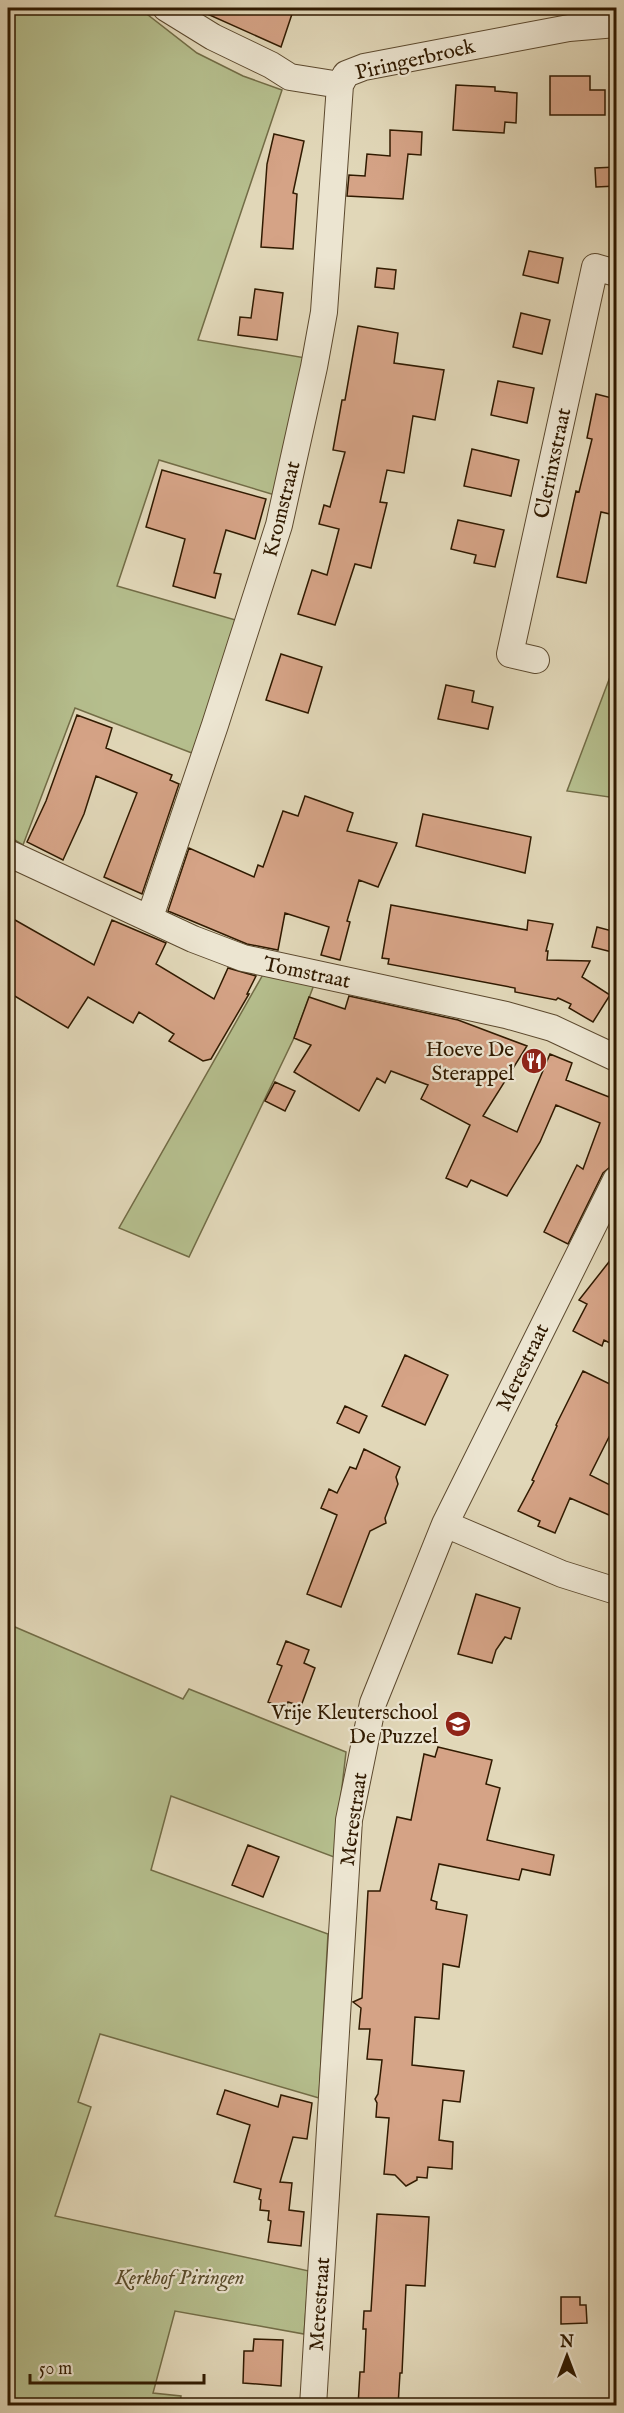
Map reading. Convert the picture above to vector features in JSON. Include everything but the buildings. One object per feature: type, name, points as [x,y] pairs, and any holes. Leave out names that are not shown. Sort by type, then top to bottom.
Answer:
[{"type":"street","name":"Piringerbroek","points":[[166,8],[213,37],[271,65],[290,77],[340,85],[346,74],[364,67],[569,28],[616,24]]},
{"type":"street","name":"Kromstraat","points":[[150,917],[279,525],[324,312],[340,85]]},
{"type":"street","name":"Clerinxstraat","points":[[536,660],[510,654],[595,267],[616,273]]},
{"type":"street","name":"Tomstraat","points":[[8,853],[150,917],[193,939],[243,958],[506,1015],[552,1028],[616,1058]]},
{"type":"street","name":"Merestraat","points":[[313,2406],[349,1820],[373,1703],[445,1524],[616,1180]]},
{"type":"street","points":[[445,1524],[562,1574],[616,1591]]},
{"type":"green space","points":[[8,8],[139,8],[197,53],[243,76],[282,90],[198,340],[306,358],[275,495],[159,460],[117,586],[239,621],[197,755],[75,708],[23,845],[8,836],[8,188],[12,137],[8,133]]},
{"type":"green space","points":[[616,661],[616,798],[567,791]]},
{"type":"green space","points":[[265,971],[315,982],[294,1038],[189,1257],[119,1228]]},
{"type":"green space","name":"Kerkhof Piringen","points":[[8,1624],[183,1699],[189,1689],[346,1752],[334,1857],[171,1796],[151,1870],[328,1934],[319,2098],[100,2034],[78,2102],[91,2107],[55,2216],[309,2271],[304,2334],[175,2311],[153,2393],[181,2396],[180,2405],[8,2405]]},
{"type":"place","name":"Hoeve De Sterappel","points":[[534,1061]]},
{"type":"place","name":"Vrije Kleuterschool De Puzzel","points":[[458,1724]]}]
